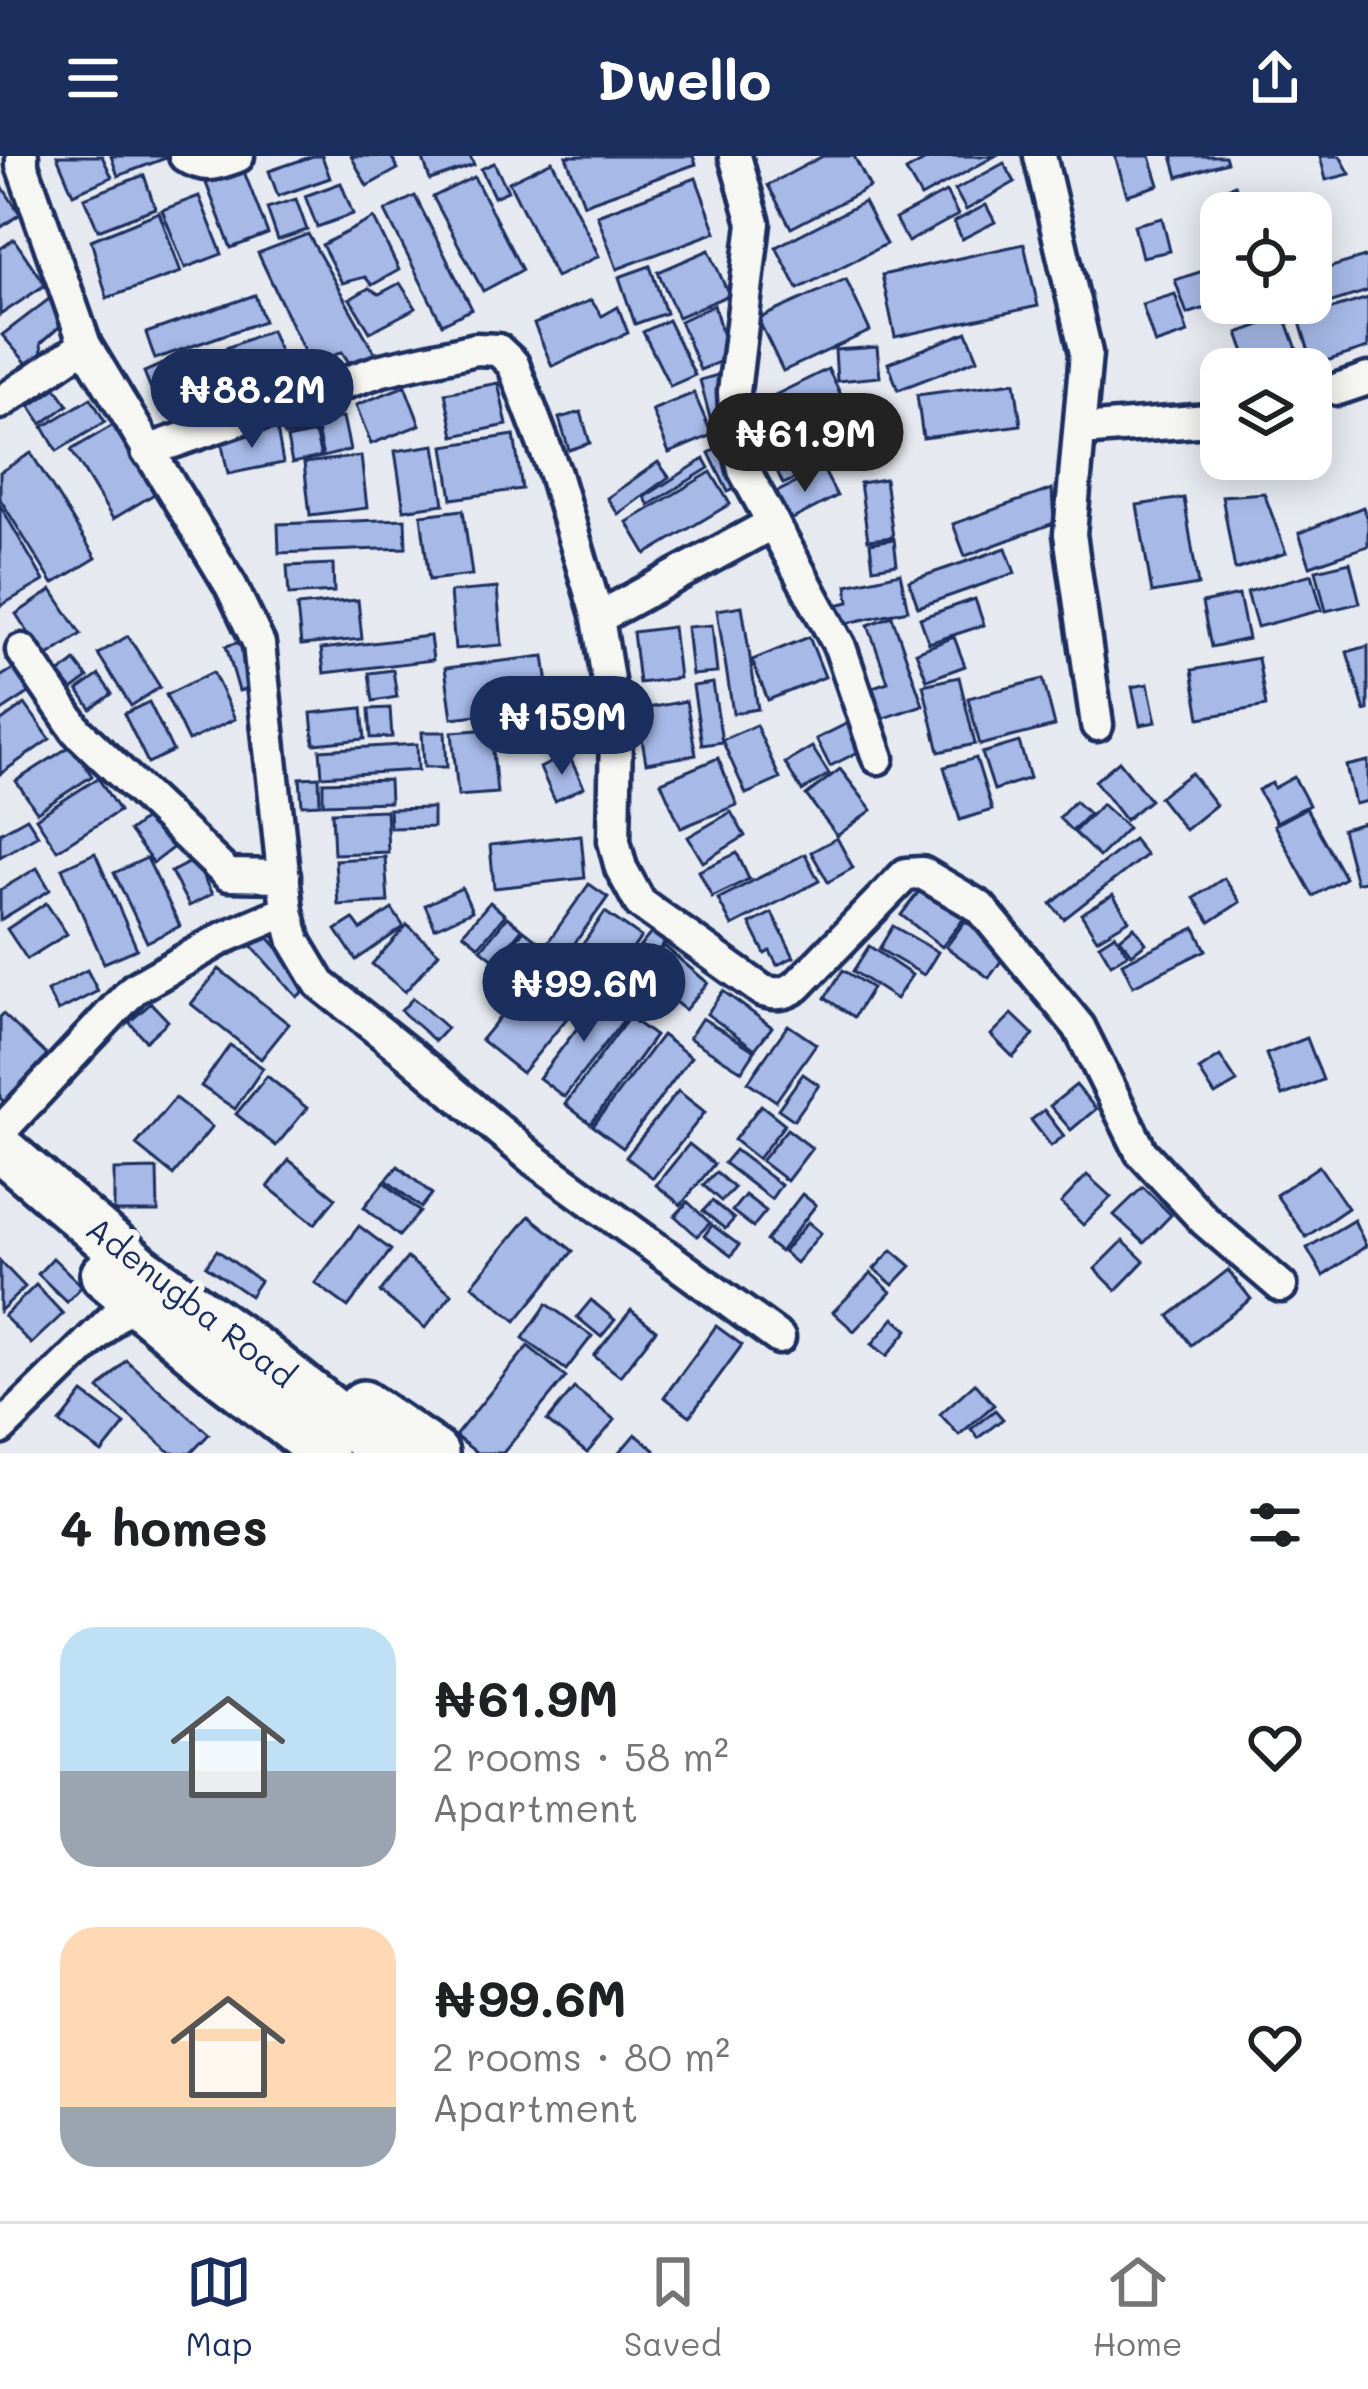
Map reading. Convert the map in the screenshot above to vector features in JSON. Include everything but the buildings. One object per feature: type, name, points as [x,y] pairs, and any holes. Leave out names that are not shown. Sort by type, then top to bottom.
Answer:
[{"type":"street","points":[[22,156],[85,345],[231,586],[259,644],[287,911],[295,942],[320,984],[533,1159],[779,1337]]},
{"type":"street","points":[[185,156],[199,165],[238,156]]},
{"type":"street","points":[[735,156],[754,224],[734,392],[744,470],[840,647],[878,758]]},
{"type":"street","points":[[1040,156],[1086,353],[1070,534],[1097,725]]},
{"type":"street","points":[[0,404],[85,345]]},
{"type":"street","points":[[147,452],[382,370],[476,349],[497,350],[514,364],[555,474],[598,619],[616,729],[614,841],[621,868],[640,903],[763,992],[774,994],[797,986],[906,874],[922,873],[941,883],[980,907],[1078,1027],[1141,1152],[1205,1221],[1281,1286]]},
{"type":"street","points":[[1338,389],[1368,379]]},
{"type":"street","points":[[1081,430],[1200,421]]},
{"type":"street","points":[[598,619],[773,523]]},
{"type":"street","points":[[22,650],[77,731],[228,875],[284,876]]},
{"type":"street","points":[[0,1132],[134,989],[223,938],[287,911]]},
{"type":"street","name":"Adenugba Road","points":[[0,1148],[141,1269],[242,1364],[324,1453]]},
{"type":"street","name":"Adenugba Road","points":[[0,1189],[133,1299],[386,1453]]},
{"type":"street","points":[[0,1429],[133,1299]]},
{"type":"street","points":[[278,1453],[236,1416],[227,1398],[242,1364],[287,1355],[435,1453]]}]
